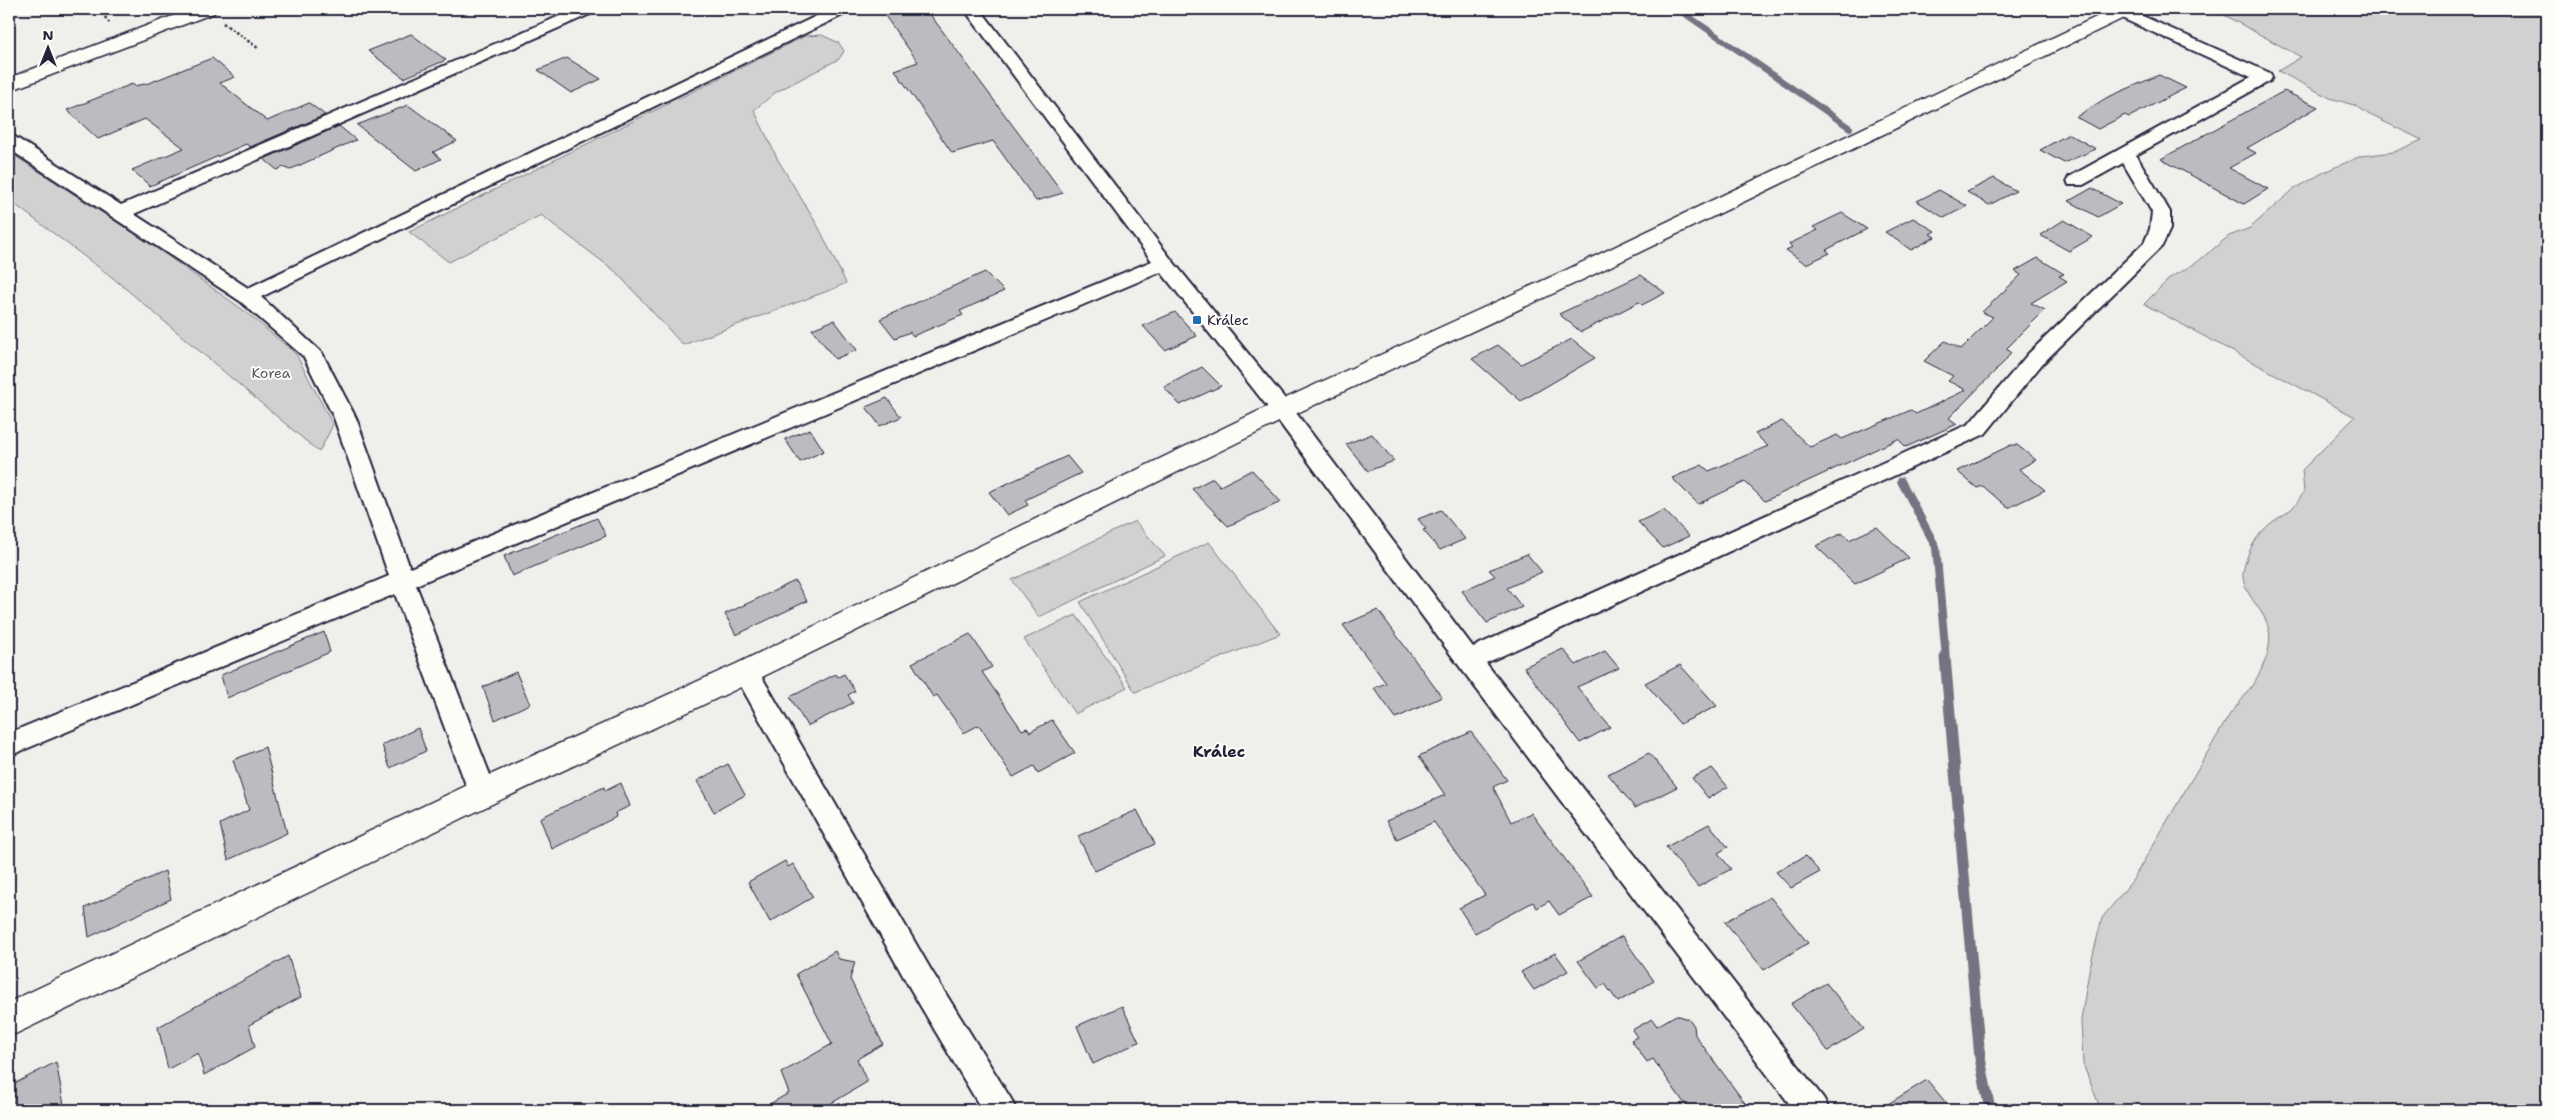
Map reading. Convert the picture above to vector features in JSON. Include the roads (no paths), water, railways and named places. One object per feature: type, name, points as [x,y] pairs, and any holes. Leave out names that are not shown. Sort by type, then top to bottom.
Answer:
[{"type":"street","points":[[9,85],[205,9]]},
{"type":"street","points":[[122,212],[589,9]]},
{"type":"street","points":[[248,296],[842,9]]},
{"type":"street","points":[[972,9],[1164,264],[1282,410],[1469,660],[1813,1110]]},
{"type":"street","points":[[9,1020],[482,793],[746,672],[1282,410],[1574,275],[2124,10],[2264,77],[2076,181]]},
{"type":"street","points":[[9,141],[122,212],[248,296],[312,352],[346,418],[402,580],[482,793]]},
{"type":"street","points":[[1469,660],[1977,429],[2035,359],[2152,246],[2160,228],[2161,212],[2126,153]]},
{"type":"street","points":[[9,745],[1164,264]]},
{"type":"street","points":[[746,672],[920,980],[1000,1110]]},
{"type":"waterway","points":[[1678,9],[1850,128]]},
{"type":"waterway","points":[[1901,481],[1936,547],[1946,658]]},
{"type":"waterway","points":[[1945,657],[1980,1058],[1990,1110]]},
{"type":"place","name":"Králec","points":[[1197,320]]},
{"type":"district","name":"Králec","points":[[1219,751]]},
{"type":"park label","name":"Korea","points":[[271,373]]}]
